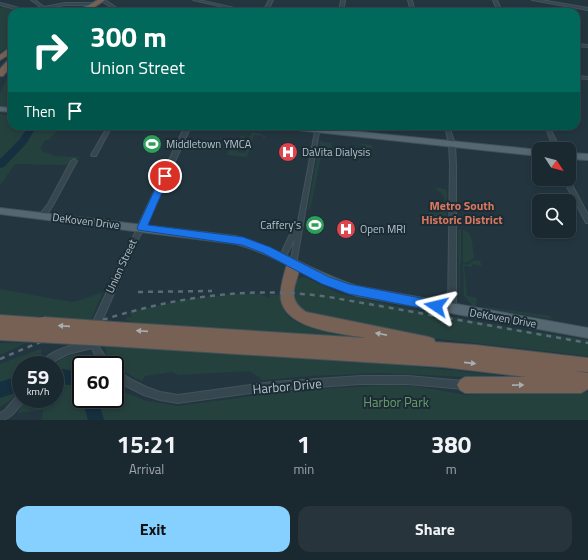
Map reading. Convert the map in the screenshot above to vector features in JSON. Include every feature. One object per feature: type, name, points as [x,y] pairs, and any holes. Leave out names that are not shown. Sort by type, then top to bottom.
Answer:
[{"type":"highway","points":[[82,8],[102,0]]},
{"type":"highway","points":[[0,74],[8,65]]},
{"type":"highway","points":[[288,261],[287,303],[294,313],[304,319],[475,352]]},
{"type":"highway","points":[[0,321],[40,330]]},
{"type":"highway","points":[[3,333],[40,330],[475,352],[588,365]]},
{"type":"highway","points":[[112,334],[267,348],[443,360],[543,372],[588,381]]},
{"type":"highway","points":[[465,386],[588,385]]},
{"type":"main road","points":[[82,8],[102,0]]},
{"type":"main road","points":[[334,130],[452,144],[532,151]]},
{"type":"main road","points":[[576,157],[588,158]]},
{"type":"main road","name":"DeKoven Drive","points":[[0,211],[236,240],[254,245],[326,280],[349,289],[588,333]]},
{"type":"street","points":[[33,0],[44,8],[65,4],[82,8]]},
{"type":"street","points":[[102,0],[115,8]]},
{"type":"street","points":[[195,0],[232,8]]},
{"type":"street","points":[[534,0],[588,9]]},
{"type":"street","points":[[0,4],[14,8]]},
{"type":"street","points":[[94,155],[108,130]]},
{"type":"street","name":"Union Street","points":[[94,344],[96,322],[136,234],[142,228],[186,130]]},
{"type":"street","points":[[288,261],[300,228],[317,130]]},
{"type":"street","points":[[448,130],[452,144],[452,309]]},
{"type":"street","points":[[549,130],[554,142]]},
{"type":"street","points":[[42,216],[50,205],[74,161]]},
{"type":"street","points":[[570,186],[588,221]]},
{"type":"street","points":[[288,261],[294,232],[300,228]]},
{"type":"street","points":[[55,356],[66,350],[94,344],[100,356]]},
{"type":"street","name":"Harbor Drive","points":[[124,380],[147,393],[165,398],[178,398],[266,387],[361,380],[408,380],[465,386]]},
{"type":"street","points":[[0,418],[13,408]]},
{"type":"green space","points":[[0,8],[8,8],[8,47],[0,52]]},
{"type":"green space","points":[[8,76],[8,107],[0,106],[0,93]]},
{"type":"green space","points":[[0,114],[8,115],[8,130],[58,130],[49,140],[45,140],[40,149],[43,152],[53,154],[52,156],[80,157],[66,165],[15,164],[0,185]]},
{"type":"green space","points":[[252,132],[259,133],[266,138],[262,139],[263,136],[254,135],[247,157],[227,155],[229,149],[236,151],[238,149],[237,152],[245,153],[247,149],[245,148],[249,141],[240,139],[241,135],[245,136],[244,138],[249,139]]},
{"type":"green space","points":[[320,140],[322,142],[332,143],[331,149],[340,150],[340,153],[322,152],[310,210],[308,209]]},
{"type":"green space","points":[[350,143],[372,145],[371,157],[369,157],[369,155],[342,154],[343,149],[362,150],[363,145]]},
{"type":"green space","points":[[437,187],[447,190],[446,217],[420,220],[419,217],[429,217],[428,212],[438,213],[444,208],[445,201],[443,195],[431,188],[437,189]]},
{"type":"green space","points":[[461,229],[461,262],[459,295],[458,230]]},
{"type":"green space","points":[[463,230],[467,231],[471,237],[473,245],[474,258],[466,263],[463,262]]},
{"type":"green space","points":[[474,260],[480,261],[482,266],[472,264],[472,267],[464,266],[467,296],[477,298],[476,306],[473,306],[464,296],[463,264],[467,265]]},
{"type":"green space","points":[[304,277],[341,294],[390,305],[524,330],[588,340],[588,356],[404,335],[305,315],[293,304],[293,288],[295,280]]},
{"type":"green space","points":[[0,289],[71,302],[103,292],[90,322],[45,319],[44,316],[20,318],[0,316]]},
{"type":"green space","points":[[232,294],[260,294],[268,298],[270,298],[269,295],[280,295],[283,309],[288,316],[300,324],[376,337],[368,338],[264,333],[225,328],[146,324],[125,320],[127,317],[132,317],[129,312],[188,299]]},
{"type":"green space","points":[[486,308],[550,316],[552,319]]},
{"type":"green space","points":[[0,343],[26,343],[0,355]]},
{"type":"green space","points":[[109,343],[411,366],[512,377],[467,377],[379,373],[263,380],[250,371],[179,375],[172,372],[145,376],[142,381],[124,370],[124,356],[108,356],[105,353],[107,351],[105,345]]},
{"type":"green space","points":[[41,349],[42,356],[22,356]]},
{"type":"green space","name":"Harbor Park","points":[[74,354],[85,355],[72,356],[72,408],[124,408],[124,393],[147,401],[178,406],[296,390],[391,385],[415,386],[466,395],[497,392],[588,392],[588,420],[42,420],[43,410],[18,413],[20,408],[64,408],[64,358]]},
{"type":"green space","points":[[12,360],[12,399],[0,407],[0,364]]},
{"type":"waterway","points":[[0,165],[14,152],[31,130]]},
{"type":"waterway","points":[[64,377],[72,378]]},
{"type":"waterway","points":[[0,390],[12,386]]},
{"type":"waterway","points":[[93,408],[96,420]]},
{"type":"railway","points":[[138,292],[212,291]]},
{"type":"railway","points":[[0,359],[40,342],[120,315],[161,304],[202,297],[244,293],[286,293],[329,297],[588,343]]},
{"type":"place","name":"Middletown YMCA","points":[[152,144]]},
{"type":"place","name":"DaVita Dialysis","points":[[288,152]]},
{"type":"place","name":"Caffery's","points":[[315,225]]},
{"type":"place","name":"Open MRI","points":[[346,229]]},
{"type":"district","name":"Metro South Historic District","points":[[462,212]]},
{"type":"route","points":[[165,176],[142,228],[223,237],[243,241],[267,250],[311,273],[349,289],[373,295],[436,306]]}]
